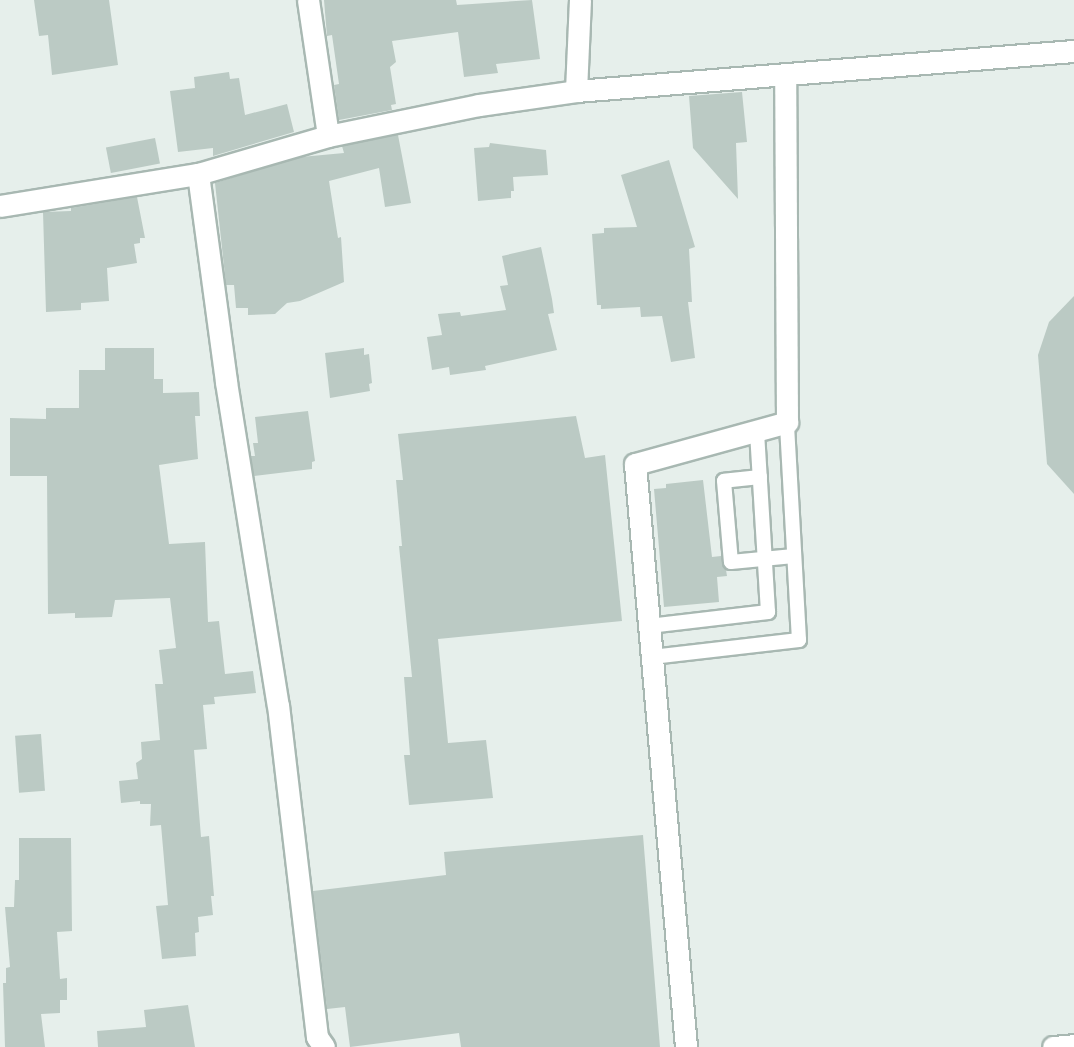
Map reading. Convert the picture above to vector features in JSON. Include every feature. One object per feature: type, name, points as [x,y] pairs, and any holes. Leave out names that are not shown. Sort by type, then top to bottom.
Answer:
[{"type":"street","points":[[308,0],[328,136]]},
{"type":"street","points":[[576,91],[580,0]]},
{"type":"street","points":[[0,206],[198,174],[328,136],[479,105],[576,91],[1074,51]]},
{"type":"street","points":[[686,1047],[635,464],[787,422],[785,75]]},
{"type":"street","points":[[198,174],[226,382],[278,705],[317,1037],[324,1047]]},
{"type":"street","points":[[1053,1047],[1074,1045]]},
{"type":"lane","points":[[652,657],[799,640],[787,422]]},
{"type":"lane","points":[[649,626],[768,612],[757,430]]},
{"type":"lane","points":[[760,477],[724,481],[731,562],[794,556]]},
{"type":"building","points":[[34,0],[109,0],[118,65],[52,75],[48,35],[39,36]]},
{"type":"building","points":[[324,0],[456,0],[457,5],[532,0],[540,59],[496,64],[498,73],[464,77],[458,32],[392,41],[396,62],[390,67],[396,104],[391,105],[392,110],[339,120],[334,85],[339,84],[332,35],[327,36]]},
{"type":"building","points":[[229,72],[230,79],[239,78],[245,115],[287,104],[294,132],[213,156],[213,148],[178,152],[170,91],[195,88],[194,77]]},
{"type":"building","points":[[742,92],[747,142],[736,143],[738,199],[693,148],[689,96]]},
{"type":"building","points":[[398,135],[411,203],[385,207],[379,168],[329,181],[338,238],[341,237],[344,282],[300,301],[287,303],[275,314],[248,315],[248,308],[236,308],[234,285],[226,285],[215,183],[301,157],[344,153],[342,146]]},
{"type":"building","points":[[155,138],[160,164],[111,173],[106,148]]},
{"type":"building","points":[[490,143],[546,150],[548,175],[513,177],[514,191],[511,191],[511,198],[478,201],[474,148],[489,147]]},
{"type":"building","points":[[669,160],[695,247],[689,249],[692,302],[688,302],[695,358],[671,362],[662,316],[641,317],[640,307],[601,309],[601,305],[597,305],[592,234],[604,233],[604,228],[637,227],[621,175]]},
{"type":"building","points":[[137,197],[145,238],[140,238],[140,243],[134,244],[137,263],[107,268],[109,301],[81,303],[81,310],[46,312],[43,212],[71,211],[71,208]]},
{"type":"building","points":[[541,247],[554,313],[548,314],[557,350],[485,366],[486,370],[450,375],[449,367],[432,370],[427,337],[442,335],[438,314],[460,312],[461,316],[506,310],[500,286],[508,285],[502,256]]},
{"type":"building","points":[[1074,296],[1074,494],[1047,464],[1038,355],[1049,322]]},
{"type":"building","points":[[105,348],[154,348],[154,379],[163,379],[163,393],[199,392],[200,416],[195,416],[198,459],[159,465],[169,544],[205,542],[208,622],[219,621],[225,674],[253,671],[256,693],[214,697],[215,704],[203,705],[207,749],[194,750],[201,837],[209,836],[214,896],[211,896],[213,915],[198,917],[199,932],[195,933],[196,956],[162,959],[156,906],[168,905],[161,825],[150,826],[151,804],[140,804],[140,801],[121,803],[119,781],[138,779],[136,763],[142,759],[141,742],[160,740],[155,684],[163,684],[159,650],[176,648],[170,598],[115,600],[112,617],[75,618],[75,613],[48,614],[47,476],[10,476],[10,418],[46,419],[46,408],[79,408],[79,370],[105,370]]},
{"type":"building","points":[[364,348],[364,355],[369,354],[372,383],[369,384],[370,391],[330,398],[325,353]]},
{"type":"building","points":[[308,411],[315,461],[312,462],[312,469],[254,476],[251,456],[255,456],[253,443],[258,443],[255,417]]},
{"type":"building","points":[[576,416],[585,458],[605,455],[622,621],[438,639],[448,743],[486,740],[493,798],[409,805],[404,755],[410,755],[404,677],[412,677],[399,546],[402,546],[396,480],[403,480],[398,434]]},
{"type":"building","points":[[703,480],[712,557],[721,556],[727,576],[717,577],[719,602],[664,607],[654,489],[666,488],[666,484]]},
{"type":"building","points":[[41,734],[45,791],[19,793],[15,736]]},
{"type":"building","points":[[643,835],[660,1047],[461,1047],[459,1033],[350,1047],[345,1007],[327,1009],[313,891],[446,875],[444,852]]},
{"type":"building","points":[[19,838],[71,838],[72,931],[57,932],[60,979],[67,978],[67,1000],[60,1000],[60,1013],[41,1014],[45,1047],[5,1047],[3,983],[6,983],[6,968],[10,967],[5,907],[14,907],[15,880],[19,880]]},
{"type":"building","points":[[188,1005],[195,1047],[98,1047],[97,1031],[146,1027],[144,1010]]}]
